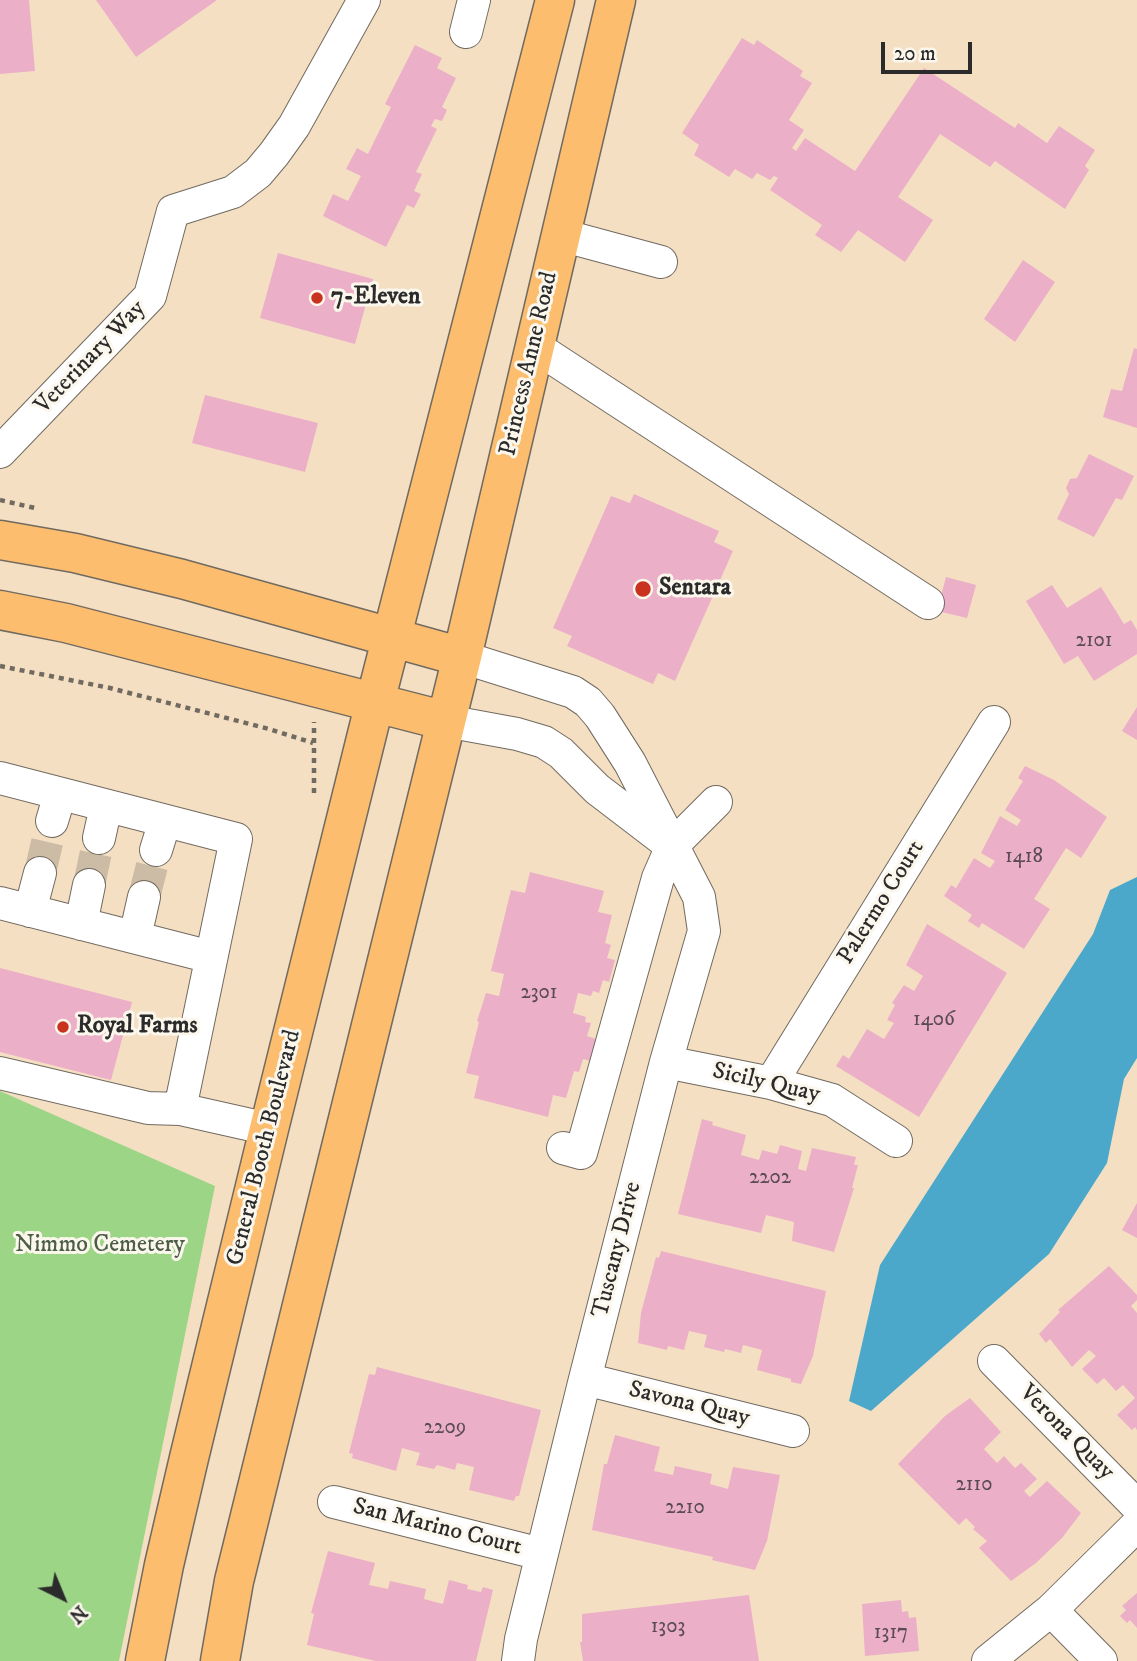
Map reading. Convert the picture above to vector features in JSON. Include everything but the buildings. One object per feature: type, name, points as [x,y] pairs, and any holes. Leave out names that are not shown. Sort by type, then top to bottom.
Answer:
[{"type":"main road","points":[[392,637],[555,0]]},
{"type":"main road","name":"Princess Anne Road","points":[[462,657],[616,0]]},
{"type":"main road","points":[[0,540],[75,553],[182,579],[462,657],[240,1554],[220,1661]]},
{"type":"main road","points":[[0,610],[66,623],[446,721]]},
{"type":"main road","name":"General Booth Boulevard","points":[[145,1661],[188,1458],[392,637]]},
{"type":"street","name":"Veterinary Way","points":[[0,452],[150,296],[173,211],[233,192],[258,173],[294,126],[364,0]]},
{"type":"street","points":[[466,32],[474,0]]},
{"type":"street","points":[[561,235],[661,262]]},
{"type":"street","points":[[534,346],[928,603]]},
{"type":"street","name":"Tuscany Drive","points":[[462,657],[556,685],[588,702],[630,763],[699,897],[704,931],[666,1062],[585,1379],[541,1554],[518,1661]]},
{"type":"street","name":"Tuscany Drive","points":[[446,721],[517,734],[544,742],[561,753],[597,789],[672,846]]},
{"type":"street","name":"Palermo Court","points":[[771,1083],[994,722]]},
{"type":"street","points":[[0,778],[56,808],[106,806],[160,836],[236,839],[180,1108]]},
{"type":"street","points":[[563,1148],[581,1153],[658,878],[672,846],[716,802]]},
{"type":"street","points":[[99,838],[106,806]]},
{"type":"street","points":[[30,911],[40,873]]},
{"type":"street","points":[[81,924],[89,885]]},
{"type":"street","points":[[135,937],[144,897]]},
{"type":"street","points":[[0,903],[211,957]]},
{"type":"street","name":"Sicily Quay","points":[[666,1062],[771,1083],[832,1100],[897,1141]]},
{"type":"street","points":[[0,1073],[148,1108],[180,1108],[270,1129]]},
{"type":"street","name":"Verona Quay","points":[[994,1361],[1137,1506]]},
{"type":"street","name":"Savona Quay","points":[[585,1379],[793,1431]]},
{"type":"street","name":"San Marino Court","points":[[334,1502],[541,1554]]},
{"type":"street","points":[[988,1661],[1051,1610],[1137,1525]]},
{"type":"street","points":[[1051,1610],[1101,1661]]},
{"type":"path","points":[[0,500],[35,508]]},
{"type":"path","points":[[0,666],[110,688],[313,743]]},
{"type":"green space","name":"Nimmo Cemetery","points":[[0,1091],[215,1186],[119,1661],[0,1661]]},
{"type":"water","points":[[1137,877],[1137,1058],[1124,1079],[1107,1163],[1049,1254],[871,1411],[849,1401],[880,1265],[1093,934],[1110,890]]},
{"type":"tunnel","points":[[40,873],[52,821]]},
{"type":"tunnel","points":[[89,885],[99,838]]},
{"type":"tunnel","points":[[144,897],[156,850]]},
{"type":"place","name":"7-Eleven","points":[[317,298]]},
{"type":"place","name":"Sentara","points":[[643,589]]},
{"type":"place","name":"Royal Farms","points":[[63,1027]]}]
